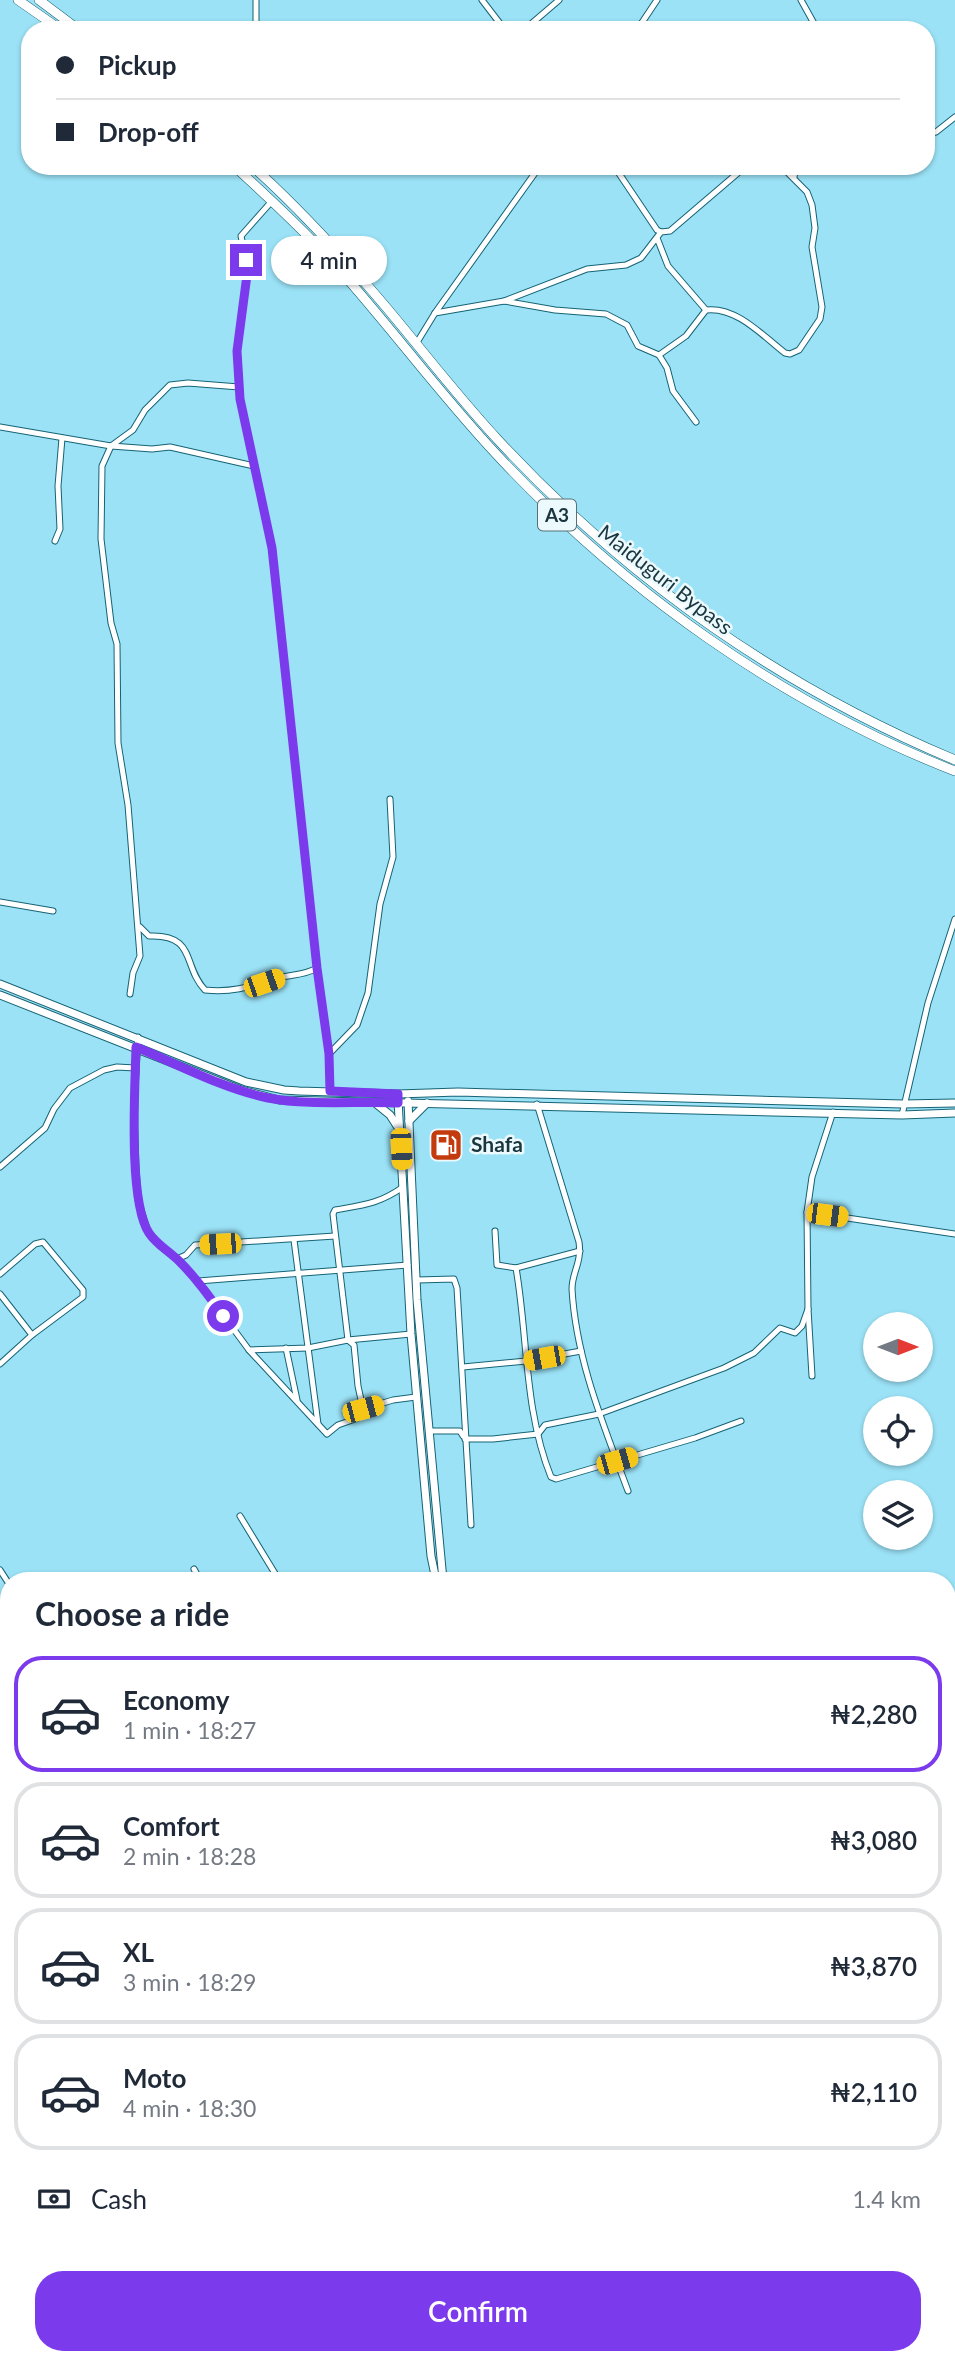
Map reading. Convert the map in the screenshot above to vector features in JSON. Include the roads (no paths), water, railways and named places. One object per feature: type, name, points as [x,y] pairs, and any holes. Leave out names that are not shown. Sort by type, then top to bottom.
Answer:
[{"type":"main road","points":[[18,0],[48,21]]},
{"type":"main road","points":[[39,0],[67,21]]},
{"type":"main road","name":"Maiduguri Bypass","points":[[244,175],[329,258],[497,455],[584,540],[631,581],[743,661],[820,701],[955,760]]},
{"type":"main road","name":"Maiduguri Bypass","points":[[261,175],[333,246],[497,440],[592,534],[691,614],[820,701],[870,733],[955,771]]},
{"type":"street","points":[[256,0],[256,21]]},
{"type":"street","points":[[482,0],[498,21]]},
{"type":"street","points":[[534,21],[559,0]]},
{"type":"street","points":[[644,21],[657,0]]},
{"type":"street","points":[[801,0],[813,21]]},
{"type":"street","points":[[935,132],[955,117]]},
{"type":"street","points":[[408,351],[416,344],[435,313],[534,175]]},
{"type":"street","points":[[622,175],[657,230],[661,232],[670,231],[735,175]]},
{"type":"street","points":[[659,355],[686,336],[706,310],[711,309],[736,316],[785,353],[799,350],[809,337],[822,314],[812,247],[815,217],[807,192],[792,175]]},
{"type":"street","points":[[272,201],[241,236],[247,269],[237,351],[239,387],[241,408],[272,548],[317,968],[329,1054],[330,1091]]},
{"type":"street","points":[[435,313],[504,301],[587,269],[626,265],[641,258],[661,232]]},
{"type":"street","points":[[657,238],[668,266],[706,310]]},
{"type":"street","points":[[504,301],[555,310],[606,314],[627,325],[638,346],[659,355],[667,368],[673,391],[696,422]]},
{"type":"street","points":[[130,994],[139,957],[137,917],[128,805],[118,743],[117,644],[111,622],[101,539],[102,466],[111,446],[133,430],[145,410],[170,385],[201,383],[239,387]]},
{"type":"street","points":[[0,427],[111,446],[152,449],[170,447],[254,466]]},
{"type":"street","points":[[55,541],[60,529],[58,485],[61,438]]},
{"type":"street","points":[[329,1054],[357,1025],[368,993],[380,904],[393,857],[390,799]]},
{"type":"street","points":[[0,902],[53,911]]},
{"type":"street","points":[[137,917],[141,930],[149,936],[173,938],[189,955],[198,983],[205,990],[247,989],[281,977],[304,975],[317,968]]},
{"type":"street","points":[[902,1115],[928,1003],[955,919]]},
{"type":"street","points":[[0,984],[257,1085],[284,1090],[955,1103]]},
{"type":"street","points":[[0,995],[241,1090],[288,1100],[902,1115],[955,1113]]},
{"type":"street","points":[[138,1037],[134,1108],[138,1200],[148,1232],[160,1247],[177,1259],[198,1281],[249,1350],[327,1434],[338,1425],[358,1418],[363,1409],[393,1400],[416,1397]]},
{"type":"street","points":[[0,1167],[45,1128],[70,1088],[104,1070],[117,1067],[135,1068]]},
{"type":"street","points":[[398,1094],[411,1334],[434,1572]]},
{"type":"street","points":[[408,1094],[417,1280],[442,1572]]},
{"type":"street","points":[[373,1102],[390,1115],[400,1130]]},
{"type":"street","points":[[409,1121],[427,1103]]},
{"type":"street","points":[[537,1104],[580,1251],[572,1287],[581,1351],[599,1414],[628,1491]]},
{"type":"street","points":[[812,1376],[807,1212],[813,1177],[833,1112]]},
{"type":"street","points":[[363,1409],[354,1345],[348,1340],[333,1214],[335,1210],[362,1207],[388,1197],[403,1187]]},
{"type":"street","points":[[807,1212],[955,1234]]},
{"type":"street","points":[[495,1231],[497,1265],[516,1268],[580,1251]]},
{"type":"street","points":[[177,1259],[186,1255],[195,1245],[335,1236]]},
{"type":"street","points":[[294,1240],[318,1424]]},
{"type":"street","points":[[0,1274],[40,1241],[83,1290],[83,1297],[32,1335],[0,1364]]},
{"type":"street","points":[[198,1281],[408,1265]]},
{"type":"street","points":[[516,1268],[526,1361],[538,1434],[551,1477],[556,1479],[695,1438],[741,1421]]},
{"type":"street","points":[[417,1280],[454,1279],[463,1367],[471,1525]]},
{"type":"street","points":[[0,1294],[32,1335]]},
{"type":"street","points":[[465,1439],[538,1434],[545,1425],[599,1414],[724,1368],[754,1353],[780,1328],[795,1333],[802,1326],[808,1310]]},
{"type":"street","points":[[249,1350],[308,1348],[348,1340],[411,1334]]},
{"type":"street","points":[[286,1348],[297,1401]]},
{"type":"street","points":[[463,1367],[526,1361],[581,1351]]},
{"type":"street","points":[[429,1430],[460,1431],[465,1439]]},
{"type":"street","points":[[240,1516],[274,1572]]},
{"type":"place","name":"Shafa","points":[[446,1145]]}]
